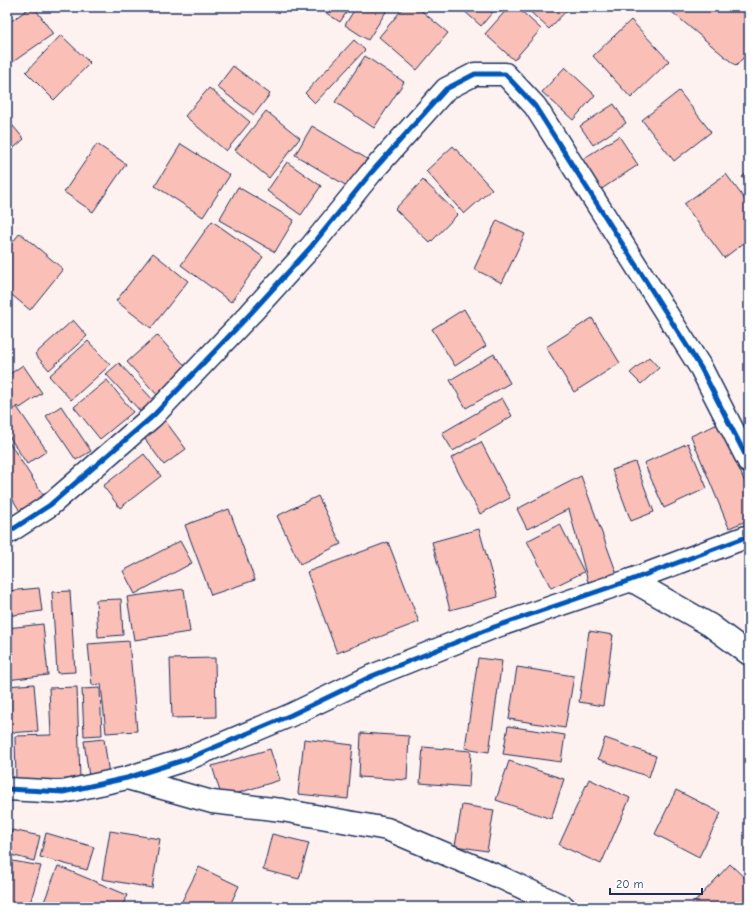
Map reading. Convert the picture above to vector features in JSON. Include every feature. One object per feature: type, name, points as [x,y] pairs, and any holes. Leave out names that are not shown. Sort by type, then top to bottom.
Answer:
[{"type":"street","points":[[7,533],[50,505],[153,416],[251,313],[310,248],[370,174],[446,89],[475,74],[505,74],[535,106],[701,368],[749,462]]},
{"type":"street","points":[[7,789],[63,792],[127,778],[187,759],[291,715],[372,676],[494,627],[631,580],[749,536]]},
{"type":"street","points":[[631,580],[710,625],[749,654]]},
{"type":"street","points":[[127,778],[212,802],[282,810],[387,830],[502,878],[564,907]]},
{"type":"building","points":[[7,7],[15,7],[7,12]]},
{"type":"building","points":[[31,7],[34,7],[53,34],[7,66],[7,24]]},
{"type":"building","points":[[317,7],[350,7],[340,22]]},
{"type":"building","points":[[356,7],[389,7],[368,40],[345,25]]},
{"type":"building","points":[[404,7],[417,7],[448,33],[417,70],[379,37]]},
{"type":"building","points":[[464,7],[497,7],[481,26],[462,9]]},
{"type":"building","points":[[509,7],[517,7],[541,29],[514,60],[485,34]]},
{"type":"building","points":[[525,7],[570,7],[549,29]]},
{"type":"building","points":[[666,7],[749,7],[749,51],[736,66]]},
{"type":"building","points":[[631,20],[669,61],[631,98],[593,56]]},
{"type":"building","points":[[61,35],[90,63],[54,100],[26,72]]},
{"type":"building","points":[[354,40],[365,50],[315,103],[305,93]]},
{"type":"building","points":[[365,56],[404,82],[374,128],[335,102]]},
{"type":"building","points":[[233,66],[270,94],[254,115],[217,87]]},
{"type":"building","points":[[565,67],[595,95],[573,120],[542,92]]},
{"type":"building","points":[[7,88],[11,92],[7,96]]},
{"type":"building","points":[[209,88],[250,122],[226,151],[185,116]]},
{"type":"building","points":[[679,91],[711,132],[674,161],[642,120]]},
{"type":"building","points":[[614,104],[626,123],[593,145],[580,126]]},
{"type":"building","points":[[266,111],[300,138],[269,178],[235,150]]},
{"type":"building","points":[[7,119],[24,139],[7,154]]},
{"type":"building","points":[[312,126],[369,160],[352,189],[295,155]]},
{"type":"building","points":[[619,136],[638,165],[597,192],[578,162]]},
{"type":"building","points":[[97,144],[126,164],[93,212],[64,192]]},
{"type":"building","points":[[181,144],[230,175],[203,217],[155,186]]},
{"type":"building","points":[[453,146],[492,189],[464,214],[426,171]]},
{"type":"building","points":[[287,162],[321,186],[301,215],[267,191]]},
{"type":"building","points":[[749,171],[749,185],[742,177]]},
{"type":"building","points":[[726,174],[749,205],[749,239],[724,258],[684,204]]},
{"type":"building","points":[[423,180],[458,214],[430,243],[395,209]]},
{"type":"building","points":[[238,187],[294,220],[275,252],[219,220]]},
{"type":"building","points":[[497,220],[525,234],[502,283],[474,269]]},
{"type":"building","points":[[212,221],[263,257],[231,302],[181,265]]},
{"type":"building","points":[[20,233],[63,269],[30,310],[7,291],[7,249]]},
{"type":"building","points":[[153,253],[188,281],[151,328],[116,301]]},
{"type":"building","points":[[464,309],[486,346],[455,366],[432,329]]},
{"type":"building","points":[[592,318],[620,363],[574,392],[546,347]]},
{"type":"building","points":[[73,320],[87,336],[49,370],[35,354]]},
{"type":"building","points":[[157,335],[189,370],[159,397],[127,362]]},
{"type":"building","points":[[88,341],[110,365],[71,400],[49,376]]},
{"type":"building","points":[[494,354],[510,383],[466,408],[450,380]]},
{"type":"building","points":[[649,357],[659,368],[641,384],[630,373]]},
{"type":"building","points":[[119,363],[154,401],[142,413],[106,374]]},
{"type":"building","points":[[23,365],[42,393],[20,408],[18,406],[7,413],[7,376]]},
{"type":"building","points":[[107,380],[133,412],[100,439],[74,407]]},
{"type":"building","points":[[502,398],[512,416],[453,451],[442,433]]},
{"type":"building","points":[[61,406],[91,451],[76,460],[46,416]]},
{"type":"building","points":[[17,407],[47,451],[27,464],[7,433],[7,414]]},
{"type":"building","points":[[164,419],[186,449],[164,465],[142,435]]},
{"type":"building","points":[[720,423],[749,492],[749,520],[729,528],[691,436]]},
{"type":"building","points":[[7,439],[45,498],[21,513],[7,490]]},
{"type":"building","points":[[481,442],[510,498],[480,514],[451,458]]},
{"type":"building","points":[[688,443],[707,488],[664,508],[644,463]]},
{"type":"building","points":[[144,454],[161,476],[120,508],[103,486]]},
{"type":"building","points":[[635,462],[654,512],[631,521],[612,470]]},
{"type":"building","points":[[581,476],[617,574],[588,582],[569,509],[527,529],[517,509]]},
{"type":"building","points":[[318,496],[341,544],[300,564],[277,516]]},
{"type":"building","points":[[229,509],[255,580],[211,595],[185,525]]},
{"type":"building","points":[[560,524],[584,572],[551,588],[527,541]]},
{"type":"building","points":[[479,529],[498,597],[450,610],[432,542]]},
{"type":"building","points":[[180,541],[192,563],[135,594],[123,571]]},
{"type":"building","points":[[388,542],[419,622],[337,653],[307,572]]},
{"type":"building","points":[[39,588],[42,611],[7,616],[7,591]]},
{"type":"building","points":[[184,589],[190,632],[134,640],[127,597]]},
{"type":"building","points":[[70,591],[75,672],[57,673],[52,592]]},
{"type":"building","points":[[121,599],[123,635],[98,637],[96,600]]},
{"type":"building","points":[[43,624],[48,675],[7,680],[7,628]]},
{"type":"building","points":[[589,631],[613,635],[603,706],[579,702]]},
{"type":"building","points":[[129,641],[137,731],[106,733],[101,684],[92,685],[88,644]]},
{"type":"building","points":[[215,658],[216,717],[172,718],[170,659]]},
{"type":"building","points":[[478,658],[502,661],[489,752],[465,748]]},
{"type":"building","points":[[517,667],[574,676],[565,728],[509,719]]},
{"type":"building","points":[[34,684],[38,731],[7,733],[7,686]]},
{"type":"building","points":[[77,687],[80,779],[16,780],[15,736],[51,735],[49,688]]},
{"type":"building","points":[[100,688],[102,735],[84,736],[82,689]]},
{"type":"building","points":[[508,726],[565,735],[561,762],[503,754]]},
{"type":"building","points":[[361,733],[409,736],[407,780],[359,777]]},
{"type":"building","points":[[7,736],[10,774],[7,774]]},
{"type":"building","points":[[605,738],[656,756],[649,777],[598,759]]},
{"type":"building","points":[[104,739],[109,775],[89,777],[84,741]]},
{"type":"building","points":[[304,739],[353,745],[348,799],[298,794]]},
{"type":"building","points":[[423,747],[471,751],[469,787],[420,783]]},
{"type":"building","points":[[270,749],[280,780],[222,798],[212,766]]},
{"type":"building","points":[[509,761],[564,779],[551,819],[496,800]]},
{"type":"building","points":[[589,779],[630,798],[601,864],[559,845]]},
{"type":"building","points":[[676,790],[721,813],[699,857],[655,834]]},
{"type":"building","points":[[462,805],[494,810],[487,851],[455,846]]},
{"type":"building","points":[[12,830],[40,836],[34,861],[7,854]]},
{"type":"building","points":[[110,831],[160,839],[152,888],[102,879]]},
{"type":"building","points":[[46,833],[94,847],[87,870],[40,857]]},
{"type":"building","points":[[272,834],[309,843],[299,879],[263,870]]},
{"type":"building","points":[[7,860],[41,866],[29,907],[7,907]]},
{"type":"building","points":[[730,864],[749,882],[749,907],[690,907]]},
{"type":"building","points":[[58,866],[127,895],[122,907],[42,907]]},
{"type":"building","points":[[199,867],[239,886],[229,907],[184,907],[180,905]]},
{"type":"cycle path","points":[[7,533],[50,505],[153,416],[251,313],[310,248],[370,174],[446,89],[475,74],[505,74],[535,106],[701,368],[749,462]]},
{"type":"cycle path","points":[[7,789],[63,792],[127,778],[187,759],[291,715],[372,676],[494,627],[631,580],[749,536]]}]
